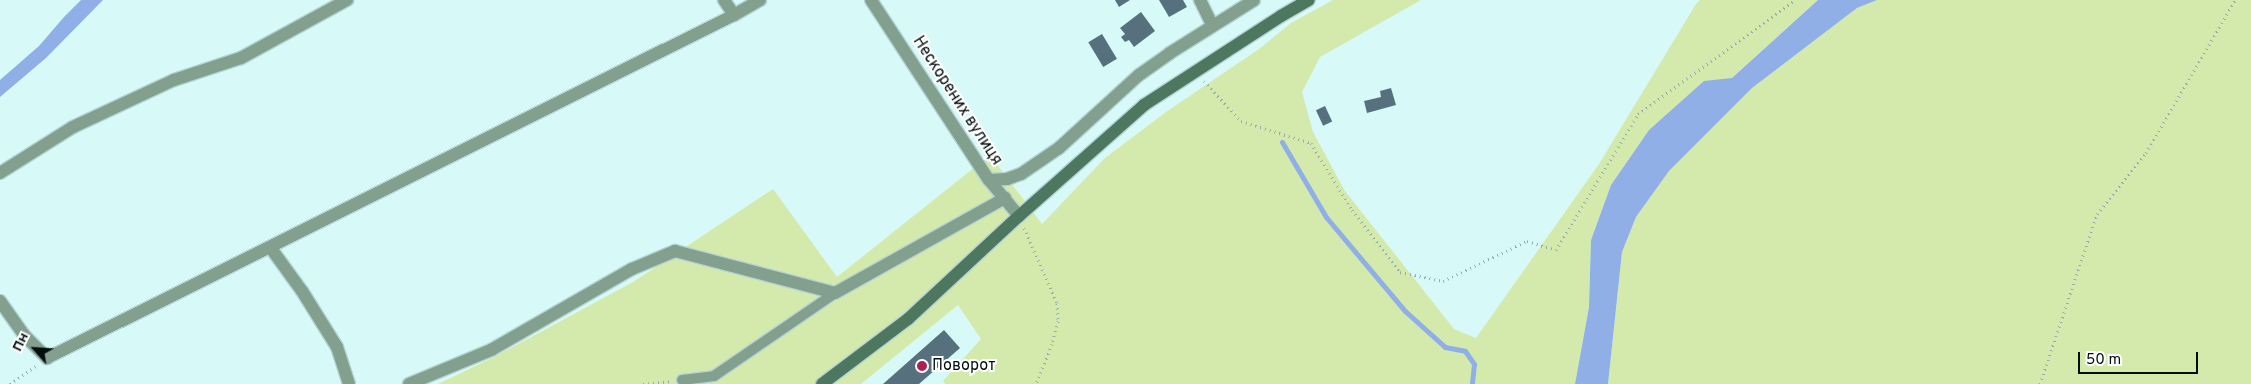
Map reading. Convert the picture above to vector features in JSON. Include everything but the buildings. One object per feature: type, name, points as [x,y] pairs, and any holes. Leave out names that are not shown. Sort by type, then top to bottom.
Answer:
[{"type":"main road","points":[[822,384],[908,319],[1019,216],[1144,105],[1309,0]]},
{"type":"street","points":[[0,173],[73,127],[174,80],[241,58],[347,0]]},
{"type":"street","points":[[724,0],[734,15]]},
{"type":"street","points":[[0,301],[24,336],[47,358],[734,15],[760,0]]},
{"type":"street","name":"Нескорених вулиця","points":[[871,0],[989,180],[1019,216]]},
{"type":"street","points":[[1200,0],[1212,25]]},
{"type":"street","points":[[989,180],[1007,179],[1021,174],[1058,148],[1139,75],[1212,25],[1254,0]]},
{"type":"street","points":[[409,384],[491,350],[632,269],[675,251],[835,293],[1005,198]]},
{"type":"street","points":[[270,247],[302,290],[338,347],[349,384]]},
{"type":"lane","points":[[682,380],[714,376],[835,293]]},
{"type":"path","points":[[1196,72],[1240,121],[1311,143],[1352,210],[1400,272],[1443,282],[1527,241],[1556,250],[1638,114],[1795,0]]},
{"type":"path","points":[[2040,384],[2097,214],[2146,153],[2235,0]]},
{"type":"path","points":[[1019,216],[1044,277],[1057,303],[1058,321],[1052,344],[1036,384]]},
{"type":"path","points":[[10,384],[34,367]]},
{"type":"path","points":[[643,384],[682,380]]},
{"type":"green space","points":[[1333,0],[1421,0],[1320,57],[1302,92],[1313,132],[1345,191],[1454,329],[1476,338],[1599,164],[1700,0],[1818,0],[1732,78],[1704,82],[1649,130],[1611,185],[1591,240],[1589,307],[1575,384],[945,384],[943,381],[981,339],[958,305],[861,384],[438,384],[494,357],[633,282],[773,189],[837,277],[990,155],[1042,224],[1105,158],[1166,112],[1259,49],[1291,23]]},
{"type":"green space","points":[[1877,0],[2251,0],[2251,384],[1608,384],[1622,252],[1636,217],[1669,171],[1752,88],[1857,8]]},
{"type":"water","points":[[81,0],[103,0],[46,58],[0,97],[0,80],[39,46]]},
{"type":"water","points":[[1818,0],[1877,0],[1857,8],[1752,88],[1669,171],[1636,217],[1622,252],[1608,384],[1575,384],[1589,307],[1591,240],[1611,185],[1649,130],[1704,81],[1732,78]]},
{"type":"waterway","points":[[1282,142],[1326,217],[1405,311],[1445,347],[1465,351],[1474,364],[1472,384]]},
{"type":"place","name":"Поворот","points":[[922,366]]}]
